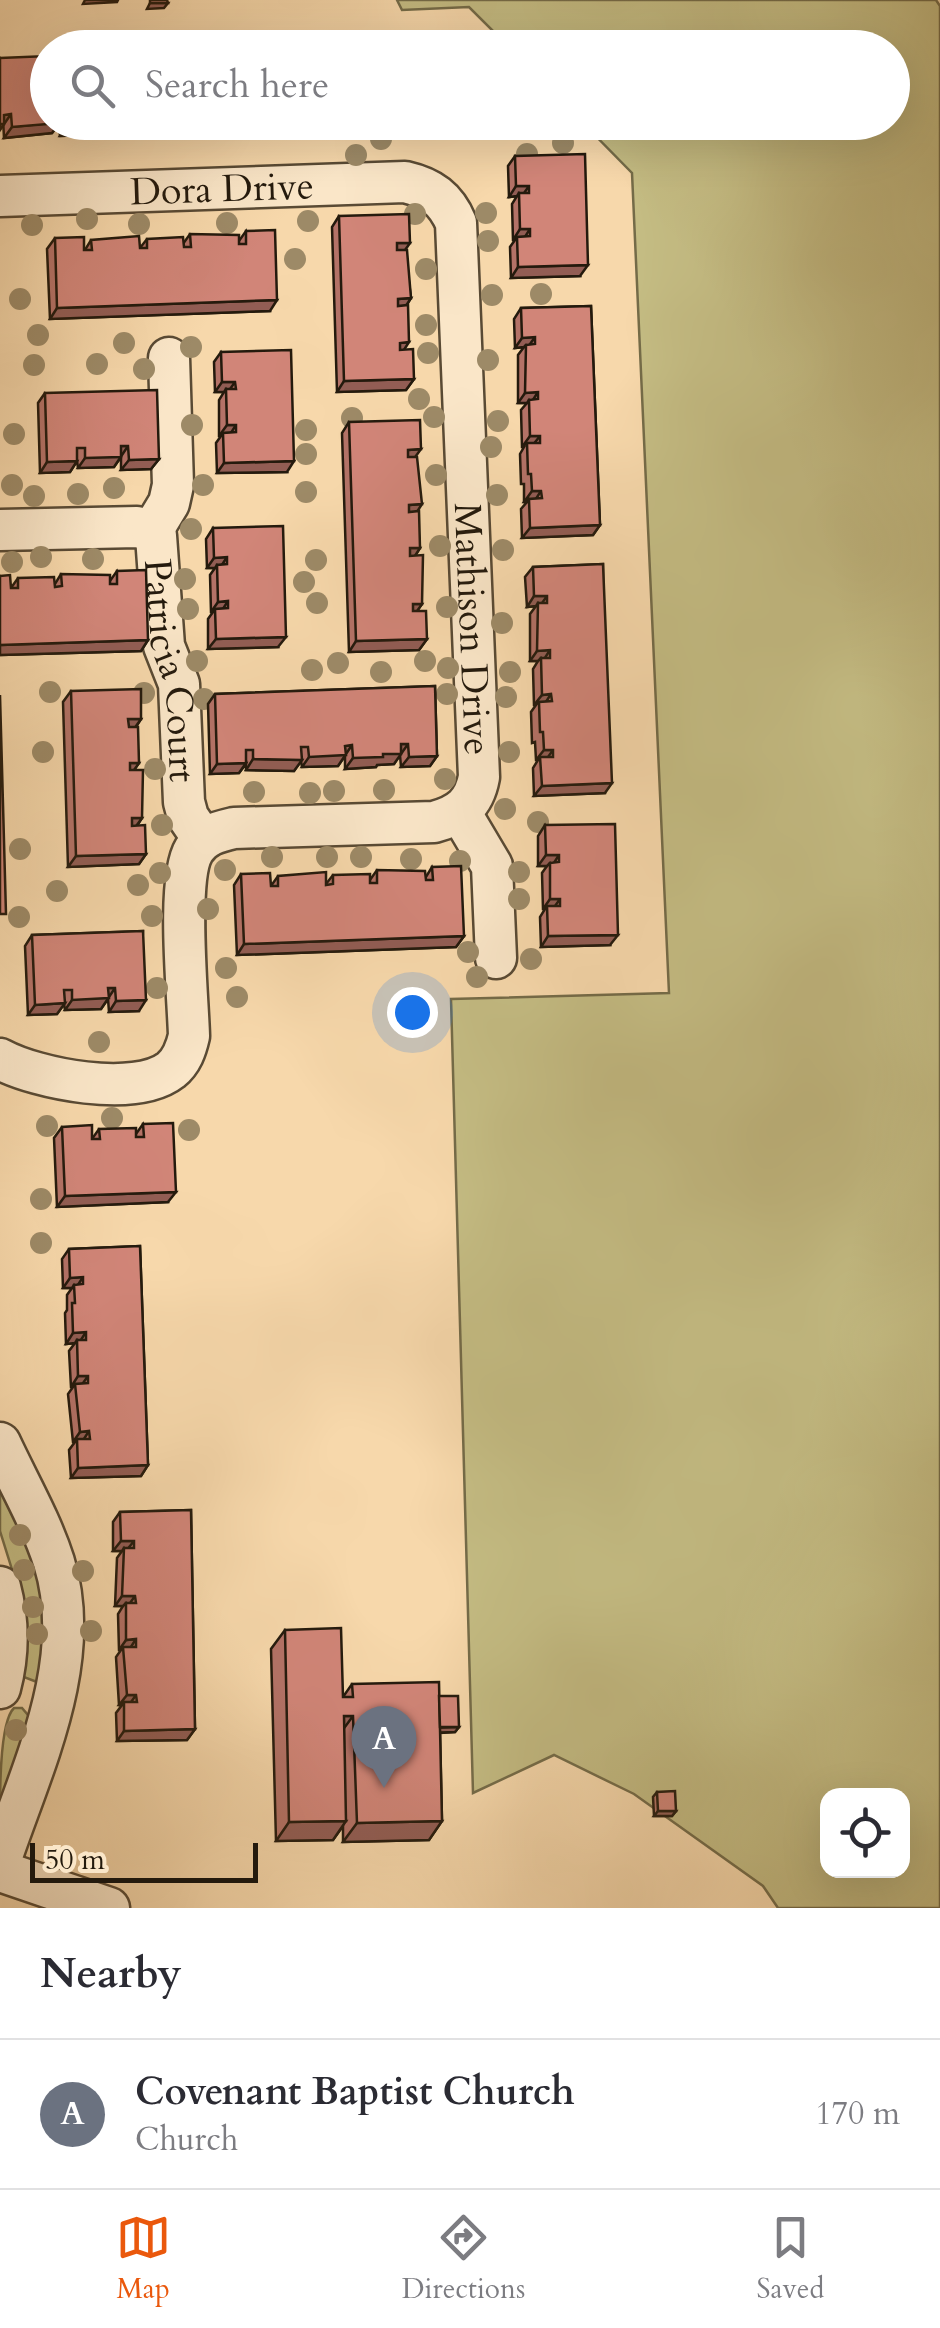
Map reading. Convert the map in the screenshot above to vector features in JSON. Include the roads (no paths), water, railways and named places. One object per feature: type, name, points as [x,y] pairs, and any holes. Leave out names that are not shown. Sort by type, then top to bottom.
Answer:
[{"type":"street","name":"Dora Drive","points":[[0,196],[405,182],[424,186],[440,196]]},
{"type":"street","name":"Mathison Drive","points":[[440,196],[456,223],[479,777],[470,803],[460,812]]},
{"type":"street","points":[[152,530],[169,503],[173,485],[169,358]]},
{"type":"street","name":"Patricia Court","points":[[0,530],[152,530],[159,542],[164,646],[179,684],[184,802],[195,830],[203,839]]},
{"type":"street","points":[[4,1071],[132,1083],[154,1079],[171,1070],[184,1055],[189,1036],[185,881],[193,852],[203,839],[234,828],[434,822],[460,812],[492,866],[496,958]]},
{"type":"street","points":[[0,1862],[52,1703],[62,1645],[55,1565],[41,1526],[1,1445]]},
{"type":"street","points":[[0,1587],[7,1612],[8,1643],[0,1687],[52,1703]]},
{"type":"street","points":[[0,1871],[109,1908]]},
{"type":"place","name":"Covenant Baptist Church","points":[[384,1788]]}]
